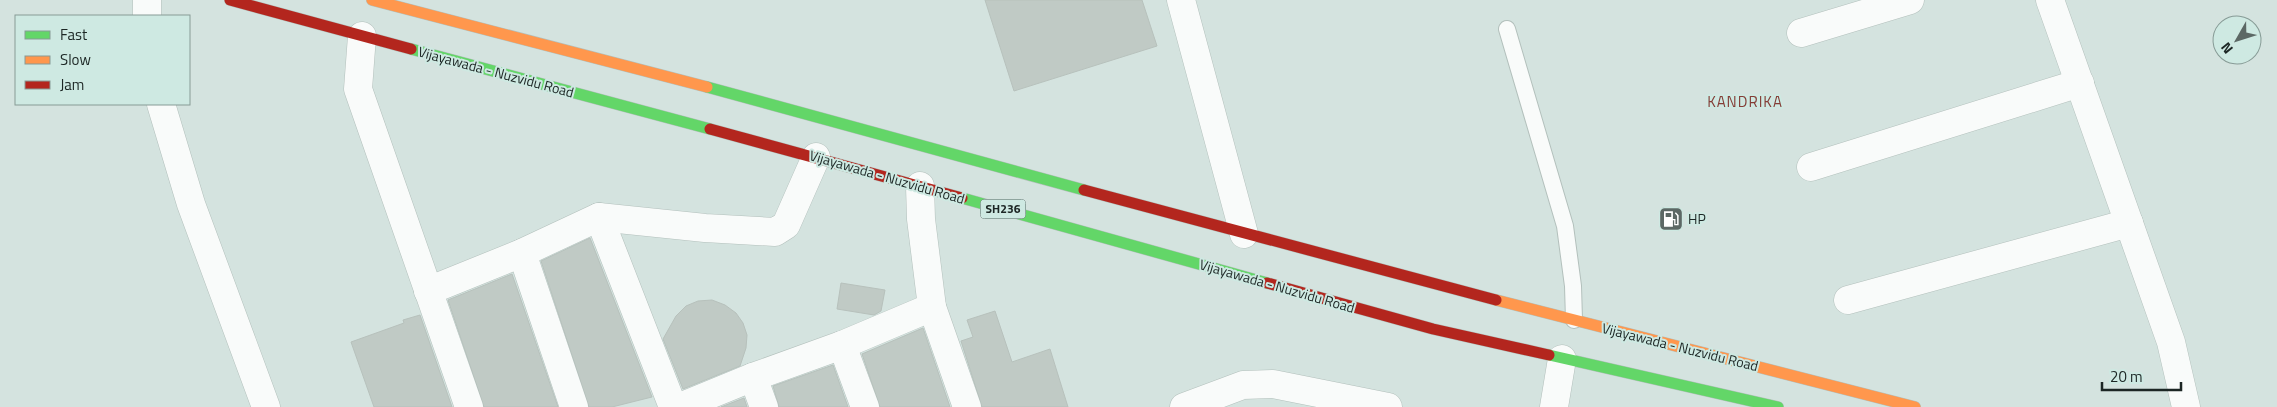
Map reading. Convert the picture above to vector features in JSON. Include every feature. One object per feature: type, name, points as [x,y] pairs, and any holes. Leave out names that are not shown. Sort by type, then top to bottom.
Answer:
[{"type":"main road","name":"Vijayawada - Nuzvidu Road","points":[[230,0],[362,36],[811,168],[920,186],[1433,329],[1561,368],[1778,407]]},
{"type":"main road","name":"Vijayawada - Nuzvidu Road","points":[[372,0],[712,88],[1244,234],[1915,407]]},
{"type":"street","points":[[146,0],[148,15]]},
{"type":"street","points":[[1181,0],[1244,234]]},
{"type":"street","points":[[1801,33],[1910,0]]},
{"type":"street","points":[[2050,0],[2171,342],[2186,407]]},
{"type":"street","points":[[362,36],[358,89],[469,407]]},
{"type":"street","points":[[1811,167],[2080,83]]},
{"type":"street","points":[[161,105],[191,204],[266,407]]},
{"type":"street","points":[[428,291],[522,253],[599,217],[761,233],[775,232],[786,225],[811,168]]},
{"type":"street","points":[[920,186],[921,219],[932,307],[967,407]]},
{"type":"street","points":[[599,217],[673,407]]},
{"type":"street","points":[[1848,300],[2129,222]]},
{"type":"street","points":[[522,253],[574,407]]},
{"type":"street","points":[[680,407],[753,377],[842,345],[932,307]]},
{"type":"street","points":[[842,345],[864,407]]},
{"type":"street","points":[[1554,407],[1561,368]]},
{"type":"street","points":[[753,377],[764,407]]},
{"type":"street","points":[[1184,407],[1247,396],[1273,384],[1388,407]]},
{"type":"lane","points":[[1507,29],[1565,226],[1573,286],[1574,320]]},
{"type":"building","points":[[985,0],[1142,0],[1157,46],[1014,91]]},
{"type":"building","points":[[590,238],[652,397],[612,407],[589,407],[541,261]]},
{"type":"building","points":[[512,274],[558,407],[484,407],[448,300]]},
{"type":"building","points":[[841,283],[885,290],[881,311],[874,315],[837,309]]},
{"type":"building","points":[[712,300],[725,305],[736,313],[743,323],[747,335],[746,348],[740,366],[683,389],[663,339],[676,316],[686,306],[698,301]]},
{"type":"building","points":[[995,311],[1012,362],[1050,349],[1068,407],[982,407],[961,341],[973,337],[967,320]]},
{"type":"building","points":[[420,315],[452,407],[374,407],[351,342],[404,323],[403,320]]},
{"type":"building","points":[[923,328],[950,407],[880,407],[862,354]]},
{"type":"building","points":[[833,365],[848,407],[779,407],[773,386]]},
{"type":"building","points":[[744,398],[747,407],[721,407]]},
{"type":"traffic: fast","points":[[411,49],[710,129]]},
{"type":"traffic: fast","points":[[707,87],[1084,190]]},
{"type":"traffic: fast","points":[[962,198],[1267,283]]},
{"type":"traffic: fast","points":[[1549,355],[1778,407]]},
{"type":"traffic: slow","points":[[372,0],[707,87]]},
{"type":"traffic: slow","points":[[1496,300],[1915,407]]},
{"type":"traffic: jam","points":[[230,0],[411,49]]},
{"type":"traffic: jam","points":[[710,129],[962,198]]},
{"type":"traffic: jam","points":[[1084,190],[1496,300]]},
{"type":"traffic: jam","points":[[1267,283],[1433,329],[1549,355]]},
{"type":"place","name":"HP","points":[[1671,219]]},
{"type":"district","name":"KANDRIKA","points":[[1745,102]]}]
